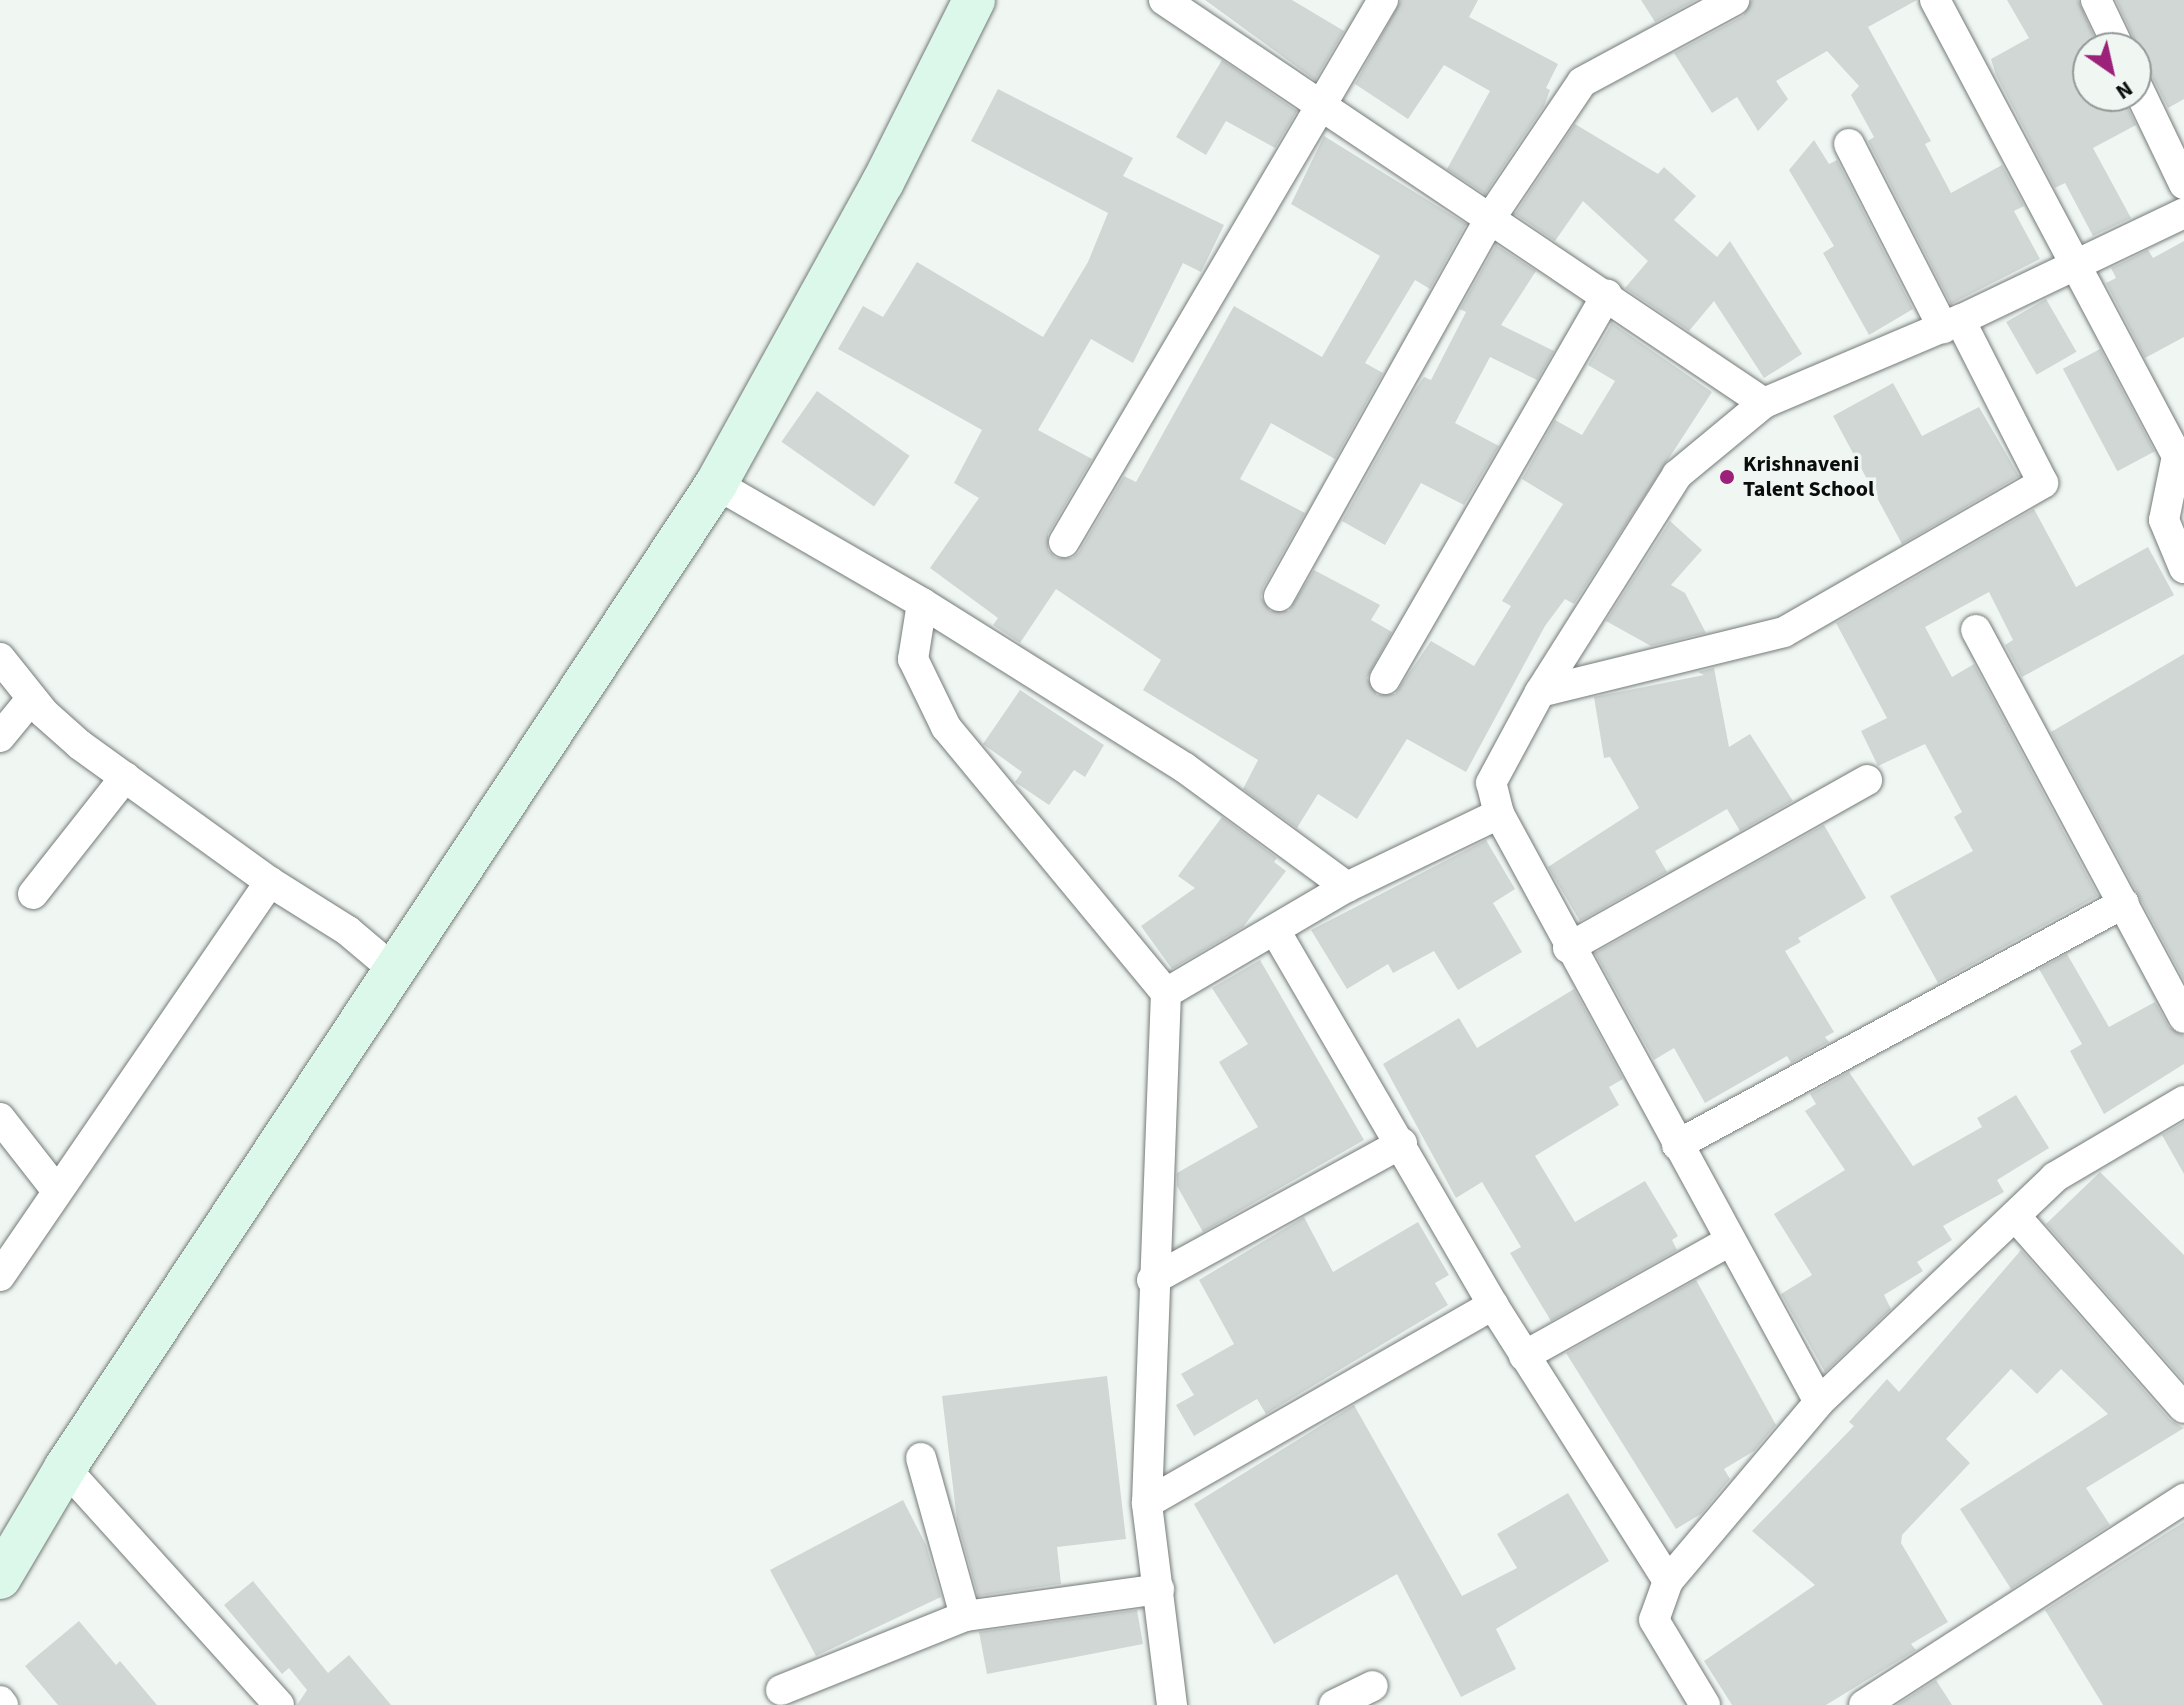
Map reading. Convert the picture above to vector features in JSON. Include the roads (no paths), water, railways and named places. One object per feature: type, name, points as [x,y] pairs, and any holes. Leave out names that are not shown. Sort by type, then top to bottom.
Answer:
[{"type":"street","points":[[0,1578],[65,1468],[716,484],[883,182],[974,0]]},
{"type":"street","points":[[1164,0],[1205,11],[1325,105],[1489,220],[1607,295],[1764,403]]},
{"type":"street","points":[[1064,542],[1325,105],[1383,0]]},
{"type":"street","points":[[1279,596],[1489,220],[1582,82],[1734,0]]},
{"type":"street","points":[[1935,0],[2079,263],[2177,456],[2164,520],[2184,568]]},
{"type":"street","points":[[2096,0],[2111,32]]},
{"type":"street","points":[[2149,112],[2184,184]]},
{"type":"street","points":[[1540,692],[1784,632],[2043,483],[1849,144]]},
{"type":"street","points":[[1819,1402],[1568,948],[1499,814],[1491,783],[1540,692],[1677,475],[1764,403],[1952,324],[2184,213]]},
{"type":"street","points":[[1385,679],[1607,295]]},
{"type":"street","points":[[716,484],[922,603],[1185,768],[1347,887]]},
{"type":"street","points":[[922,603],[913,659],[946,727],[1166,993],[1152,1280],[1147,1503],[1172,1705]]},
{"type":"street","points":[[1976,630],[2184,1018]]},
{"type":"street","points":[[0,658],[32,698],[80,745],[281,888],[348,931],[393,969]]},
{"type":"street","points":[[0,737],[32,698]]},
{"type":"street","points":[[33,894],[125,777]]},
{"type":"street","points":[[1568,948],[1867,780]]},
{"type":"street","points":[[1166,993],[1276,932],[1347,887],[1499,814]]},
{"type":"street","points":[[0,1276],[57,1191],[281,888]]},
{"type":"street","points":[[1677,1145],[2124,903]]},
{"type":"street","points":[[1276,932],[1402,1143],[1493,1305],[1668,1581]]},
{"type":"street","points":[[1705,1705],[1654,1620],[1668,1581],[1819,1402],[2055,1177],[2184,1101]]},
{"type":"street","points":[[0,1118],[57,1191]]},
{"type":"street","points":[[1152,1280],[1402,1143]]},
{"type":"street","points":[[2016,1217],[2184,1408]]},
{"type":"street","points":[[1524,1356],[1728,1242]]},
{"type":"street","points":[[1147,1503],[1493,1305]]},
{"type":"street","points":[[921,1458],[965,1616]]},
{"type":"street","points":[[65,1468],[279,1705]]},
{"type":"street","points":[[1864,1705],[2184,1499]]},
{"type":"street","points":[[781,1690],[965,1616],[1159,1589]]},
{"type":"street","points":[[1334,1705],[1373,1686]]},
{"type":"place","name":"Krishnaveni Talent School","points":[[1727,477]]}]
